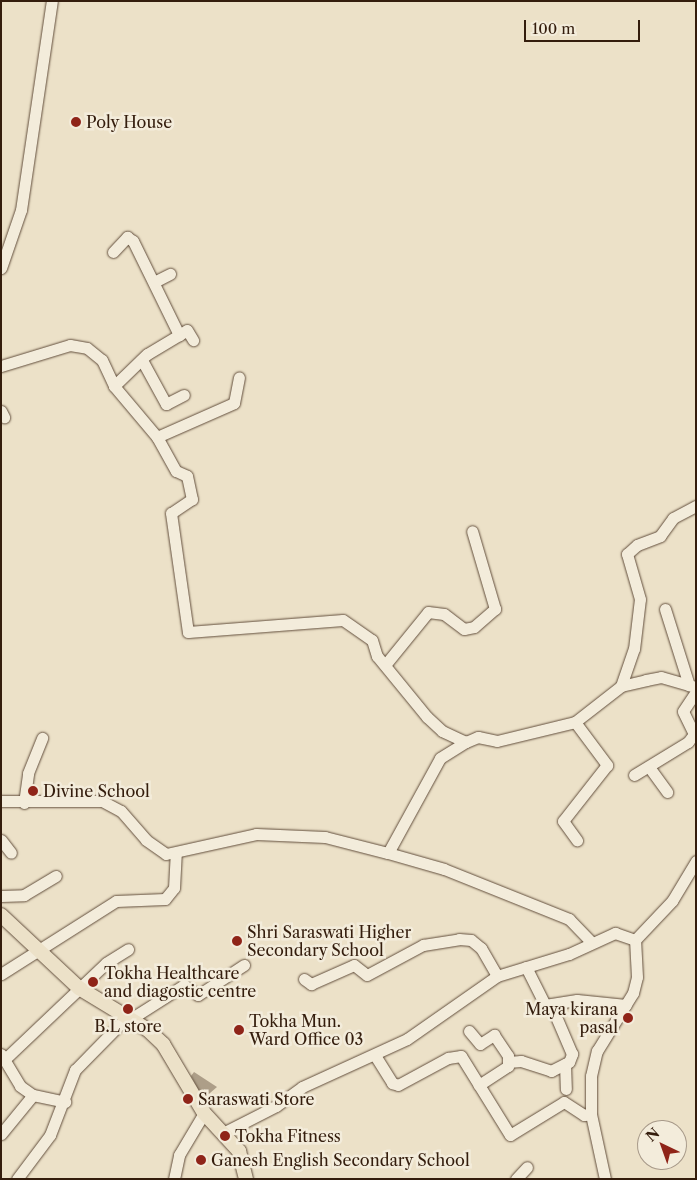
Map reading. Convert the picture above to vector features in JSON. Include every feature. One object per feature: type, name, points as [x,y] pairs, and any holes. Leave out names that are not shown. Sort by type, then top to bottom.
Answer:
[{"type":"main road","points":[[1,915],[36,952],[79,988],[163,1044],[204,1113],[225,1132],[239,1151],[246,1179]]},
{"type":"street","points":[[1,268],[4,250],[21,210],[52,1]]},
{"type":"street","points":[[113,252],[128,237],[142,253],[178,334]]},
{"type":"street","points":[[154,282],[170,274]]},
{"type":"street","points":[[114,386],[143,362],[147,354],[178,334],[187,330],[193,340]]},
{"type":"street","points":[[2,367],[70,345],[87,348],[102,360],[114,386],[157,437],[176,471],[187,476],[192,490],[190,505],[171,513],[188,632],[332,617],[372,640],[386,665],[442,731],[466,742]]},
{"type":"street","points":[[143,362],[166,404],[184,396]]},
{"type":"street","points":[[157,437],[234,402],[239,377]]},
{"type":"street","points":[[621,686],[634,650],[640,599],[627,554],[637,544],[660,536],[673,518],[696,506]]},
{"type":"street","points":[[386,665],[428,612],[444,614],[464,629],[495,609],[472,531]]},
{"type":"street","points":[[634,775],[649,767],[694,734],[683,711],[693,688],[665,609]]},
{"type":"street","points":[[388,853],[440,758],[466,742],[478,738],[497,741],[575,722],[621,686],[661,677],[693,688]]},
{"type":"street","points":[[575,722],[607,764],[563,821],[577,840]]},
{"type":"street","points":[[24,803],[28,773],[42,738]]},
{"type":"street","points":[[649,767],[667,792]]},
{"type":"street","points":[[1,801],[52,804],[85,798],[102,801],[121,811],[157,849],[176,854],[256,834],[325,837],[444,869],[570,919],[591,942]]},
{"type":"street","points":[[1,840],[12,853]]},
{"type":"street","points":[[1,974],[116,901],[165,899],[174,888],[176,854]]},
{"type":"street","points":[[604,1179],[591,1114],[591,1076],[597,1051],[626,1005],[637,977],[635,940],[666,909],[696,861]]},
{"type":"street","points":[[1,896],[24,895],[56,876]]},
{"type":"street","points":[[225,1132],[276,1106],[302,1087],[376,1057],[455,1009],[497,976],[582,949],[591,942],[615,933],[635,940]]},
{"type":"street","points":[[304,979],[311,984],[354,965],[367,975],[423,945],[459,939],[481,948],[497,976]]},
{"type":"street","points":[[65,1102],[32,1095],[14,1081],[3,1056],[79,988],[128,949]]},
{"type":"street","points":[[17,1179],[50,1135],[65,1102],[75,1070],[127,1019],[184,984],[198,995],[244,965]]},
{"type":"street","points":[[526,967],[545,1005],[577,1000],[626,1005]]},
{"type":"street","points":[[479,1085],[508,1062],[521,1061],[552,1071],[565,1064],[572,1054],[551,1005]]},
{"type":"street","points":[[469,1031],[480,1044],[494,1035],[504,1045],[508,1062]]},
{"type":"street","points":[[376,1057],[398,1085],[448,1058],[462,1056],[510,1135],[564,1102],[584,1115],[591,1114]]},
{"type":"street","points":[[565,1064],[566,1089]]},
{"type":"street","points":[[1,1134],[32,1095]]},
{"type":"street","points":[[174,1179],[179,1155],[204,1113]]},
{"type":"street","points":[[516,1179],[527,1167]]},
{"type":"shaded area","points":[[194,1072],[217,1087],[203,1099],[191,1076]]},
{"type":"place","name":"Poly House","points":[[76,122]]},
{"type":"place","name":"Divine School","points":[[33,791]]},
{"type":"place","name":"Shri Saraswati Higher Secondary School","points":[[237,941]]},
{"type":"place","name":"Tokha Healthcare and diagostic centre","points":[[93,982]]},
{"type":"place","name":"B.L store","points":[[128,1009]]},
{"type":"place","name":"Maya kirana pasal","points":[[628,1018]]},
{"type":"place","name":"Tokha Mun. Ward Office 03","points":[[239,1030]]},
{"type":"place","name":"Saraswati Store","points":[[188,1099]]},
{"type":"place","name":"Tokha Fitness","points":[[225,1136]]},
{"type":"place","name":"Ganesh English Secondary School","points":[[201,1160]]}]
